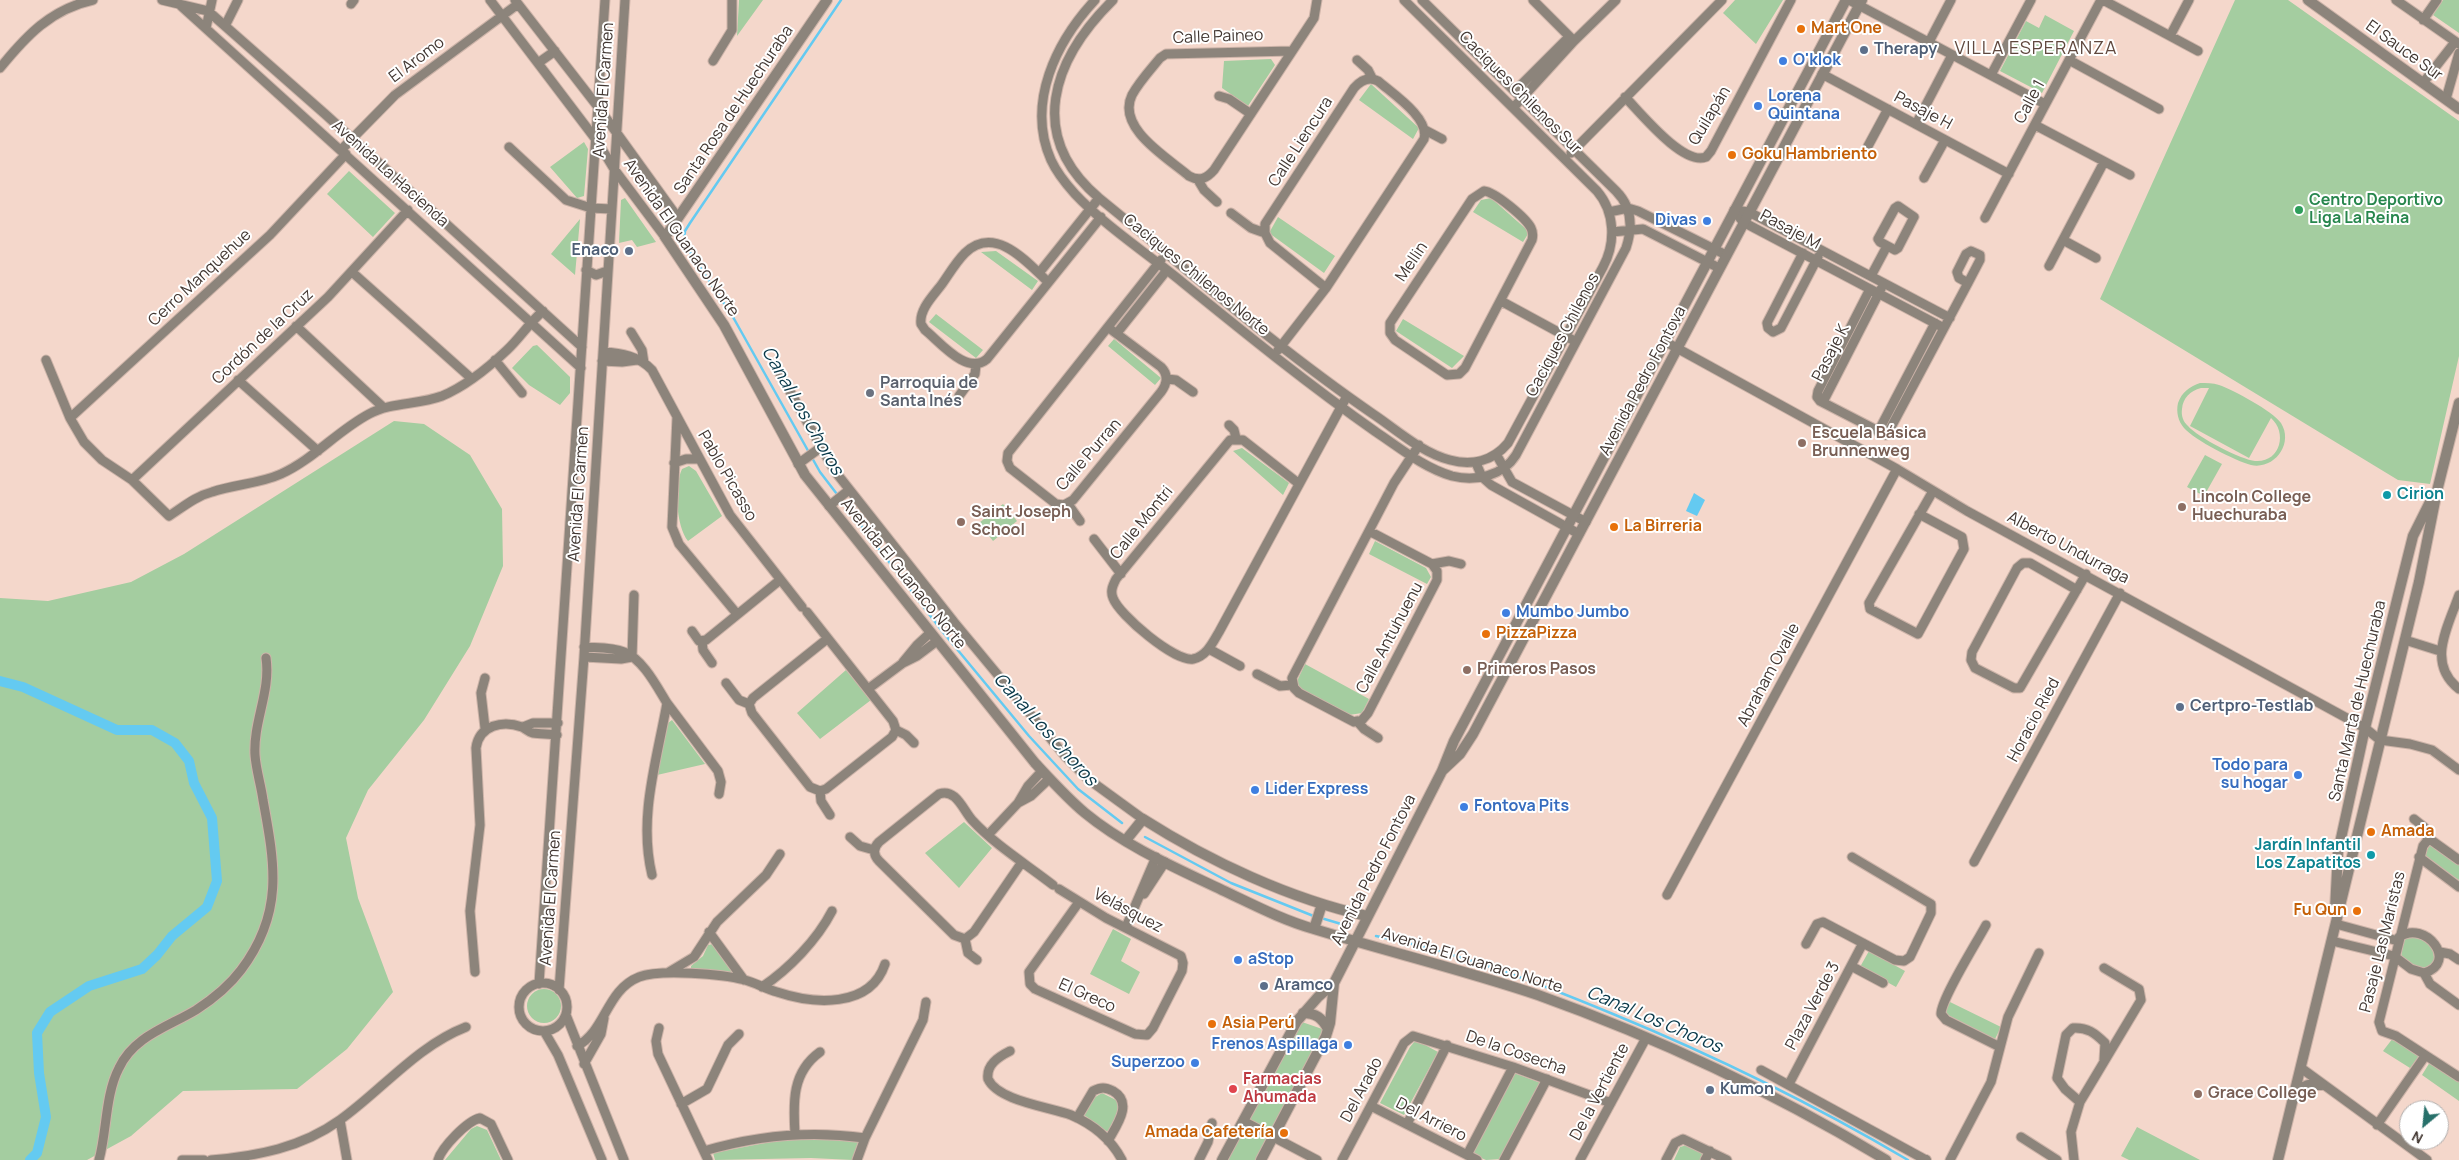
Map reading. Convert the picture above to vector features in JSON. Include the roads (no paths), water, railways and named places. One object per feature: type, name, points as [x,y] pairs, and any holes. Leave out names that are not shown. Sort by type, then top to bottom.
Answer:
[{"type":"street","points":[[0,68],[23,41],[43,22],[64,9],[93,0]]},
{"type":"street","name":"Avenida La Hacienda","points":[[162,0],[208,12],[225,26],[288,80],[582,347]]},
{"type":"street","points":[[206,28],[212,0]]},
{"type":"street","points":[[225,26],[238,0]]},
{"type":"street","name":"Avenida El Guanaco Norte","points":[[490,0],[596,141],[614,169],[665,237],[724,325],[801,462],[934,637],[1046,775],[1087,814],[1126,840],[1161,859],[1270,913],[1355,940],[1484,977],[1575,1009],[1646,1038],[1768,1095],[1886,1160]]},
{"type":"street","name":"Avenida El Carmen","points":[[539,984],[605,0]]},
{"type":"street","name":"Avenida El Carmen","points":[[560,990],[584,657],[625,0]]},
{"type":"street","points":[[713,61],[732,30],[732,0]]},
{"type":"street","name":"Santa Rosa de Huechuraba","points":[[665,237],[828,0]]},
{"type":"street","points":[[1091,1],[1102,12],[1113,0]]},
{"type":"street","points":[[1198,180],[1205,178],[1214,170],[1314,18],[1317,0]]},
{"type":"street","name":"Caciques Chilenos Sur","points":[[1404,0],[1601,196],[1609,212],[1612,232]]},
{"type":"street","name":"Caciques Chilenos Sur","points":[[1422,0],[1575,149],[1622,197],[1628,208]]},
{"type":"street","points":[[1533,0],[1571,39]]},
{"type":"street","points":[[1513,108],[1518,94],[1571,39],[1616,0]]},
{"type":"street","points":[[1565,159],[1722,0]]},
{"type":"street","name":"Quilapán","points":[[1625,97],[1677,149],[1694,158],[1706,157],[1711,151],[1791,0]]},
{"type":"street","points":[[1847,0],[1860,3],[1952,55],[2045,104]]},
{"type":"street","name":"Avenida Pedro Fontova","points":[[1261,1160],[1328,1029],[1334,983],[1442,771],[1454,741],[1713,248],[1847,0]]},
{"type":"street","points":[[1929,42],[1951,0]]},
{"type":"street","points":[[1991,76],[2031,0]]},
{"type":"street","points":[[2170,36],[2189,0]]},
{"type":"street","name":"El Sauce Sur","points":[[2308,0],[2459,109]]},
{"type":"street","points":[[2396,0],[2457,43],[2423,83]]},
{"type":"street","points":[[2423,20],[2437,0]]},
{"type":"street","name":"Caciques Chilenos Norte","points":[[1091,1],[1061,47],[1046,80],[1042,116],[1044,138],[1049,155],[1063,179],[1091,209],[1274,356],[1411,456],[1451,476],[1465,478],[1482,477],[1503,470]]},
{"type":"street","points":[[2098,1],[2198,51]]},
{"type":"street","name":"Calle 1","points":[[1985,218],[2069,60],[2098,1]]},
{"type":"street","name":"Avenida El Guanaco Norte","points":[[517,2],[598,107],[678,218]]},
{"type":"street","name":"El Aromo","points":[[343,152],[352,138],[395,94],[502,16],[517,2]]},
{"type":"street","name":"Avenida La Hacienda","points":[[179,3],[581,368]]},
{"type":"street","name":"Avenida Pedro Fontova","points":[[1442,771],[1460,754],[1474,734],[1860,3]]},
{"type":"street","name":"Caciques Chilenos Norte","points":[[1102,12],[1071,54],[1058,84],[1055,115],[1062,150],[1073,173],[1099,198],[1281,346],[1347,396],[1419,445],[1443,458],[1476,463]]},
{"type":"street","points":[[538,63],[555,51]]},
{"type":"street","name":"Calle Paineo","points":[[1217,202],[1204,190],[1198,180],[1190,176],[1136,129],[1129,112],[1130,100],[1135,90],[1160,58],[1168,53],[1292,51]]},
{"type":"street","points":[[2446,99],[2459,53]]},
{"type":"street","points":[[1916,124],[1952,55]]},
{"type":"street","points":[[1274,356],[1326,288],[1422,143],[1425,130],[1420,119],[1378,81],[1372,78],[1368,70],[1357,60]]},
{"type":"street","points":[[2069,60],[2159,109]]},
{"type":"street","name":"Pasaje H","points":[[1822,74],[2009,174]]},
{"type":"street","name":"Calle Liencura","points":[[1265,233],[1267,221],[1354,88],[1362,81],[1372,78]]},
{"type":"street","points":[[278,92],[288,80]]},
{"type":"street","points":[[1046,80],[1058,84]]},
{"type":"street","points":[[1219,96],[1229,99],[1251,114]]},
{"type":"street","points":[[1868,146],[1888,109]]},
{"type":"street","points":[[315,126],[325,114]]},
{"type":"street","points":[[2035,125],[2130,175]]},
{"type":"street","points":[[1425,130],[1442,139]]},
{"type":"street","points":[[1924,178],[1944,140]]},
{"type":"street","points":[[509,146],[566,200],[591,208],[611,209]]},
{"type":"street","name":"Cerro Manquehue","points":[[70,418],[270,235],[343,152]]},
{"type":"street","points":[[2049,266],[2104,162]]},
{"type":"street","name":"Mellin","points":[[1484,191],[1497,196],[1527,223],[1533,234],[1530,245],[1501,301],[1465,368],[1455,375],[1441,373],[1398,343],[1390,333],[1390,323],[1394,316],[1472,199],[1484,191]]},
{"type":"street","points":[[1039,274],[1099,198]]},
{"type":"street","points":[[1898,206],[1912,214],[1914,218],[1897,249],[1887,246],[1878,239],[1895,208],[1898,206]]},
{"type":"street","points":[[1609,212],[1628,208],[1644,213],[1726,255]]},
{"type":"street","name":"Caciques Chilenos","points":[[1503,470],[1516,455],[1624,253],[1630,229],[1628,208]]},
{"type":"street","name":"Cordón de la Cruz","points":[[132,480],[352,272],[408,210]]},
{"type":"street","name":"Pasaje M","points":[[1734,210],[1749,212],[1950,318]]},
{"type":"street","name":"Pasaje M","points":[[1734,210],[1744,222],[1944,328]]},
{"type":"street","points":[[1231,213],[1254,230],[1265,233],[1270,242],[1326,288]]},
{"type":"street","points":[[1048,282],[1006,246],[993,242],[982,242],[964,253],[939,288],[922,314],[923,327],[963,361],[976,364],[987,359],[1101,217]]},
{"type":"street","points":[[1612,232],[1630,229],[1648,231],[1719,268]]},
{"type":"street","name":"Caciques Chilenos","points":[[1476,463],[1496,454],[1510,439],[1607,260],[1612,232]]},
{"type":"street","points":[[2063,240],[2096,258]]},
{"type":"street","points":[[1871,276],[1887,246]]},
{"type":"street","points":[[1803,253],[1768,320],[1766,325],[1770,330],[1776,332],[1781,328],[1822,250]]},
{"type":"street","name":"Calle Purran","points":[[1167,253],[1007,457],[1010,468],[1053,502],[1060,505],[1068,504],[1076,498],[1161,392],[1167,379]]},
{"type":"street","points":[[586,270],[596,275],[607,271]]},
{"type":"street","points":[[1117,334],[1167,270]]},
{"type":"street","points":[[352,272],[472,379]]},
{"type":"street","name":"Pasaje K","points":[[1882,434],[1823,402],[1875,291],[1884,283]]},
{"type":"street","points":[[1882,434],[1950,318],[1968,283]]},
{"type":"street","points":[[1501,301],[1576,342]]},
{"type":"street","points":[[46,360],[70,418],[84,442],[97,456],[132,480],[169,516],[201,496],[220,489],[255,483],[280,474],[318,451],[370,413],[384,408],[434,399],[472,379],[508,350],[530,322],[543,311]]},
{"type":"street","points":[[1882,434],[1935,323]]},
{"type":"street","points":[[296,326],[384,408]]},
{"type":"street","points":[[1109,328],[1161,367],[1167,379],[1176,380],[1193,392]]},
{"type":"street","points":[[631,332],[642,350],[641,361]]},
{"type":"street","name":"Alberto Undurraga","points":[[1664,341],[2365,728],[2380,740],[2425,747],[2439,754],[2459,770]]},
{"type":"street","points":[[602,356],[622,362],[641,361],[656,375],[677,417]]},
{"type":"street","points":[[495,360],[522,394]]},
{"type":"street","points":[[959,396],[973,377],[976,364]]},
{"type":"street","name":"Avenida El Guanaco Norte","points":[[778,370],[817,450],[847,492],[1065,756],[1095,784],[1143,819],[1204,853],[1321,908],[1367,916]]},
{"type":"street","points":[[238,380],[318,451]]},
{"type":"street","points":[[1240,666],[1209,649],[1347,396]]},
{"type":"street","name":"Santa Marta de Huechuraba","points":[[2278,1160],[2419,582],[2437,491],[2458,414],[2459,403]]},
{"type":"street","name":"Pablo Picasso","points":[[677,417],[730,515],[893,721],[896,730],[906,735],[914,743]]},
{"type":"street","name":"Pablo Picasso","points":[[677,417],[671,520],[674,534],[679,544],[737,614]]},
{"type":"street","points":[[1229,425],[1235,432],[1236,438],[1246,442],[1298,483]]},
{"type":"street","name":"Calle Montri","points":[[1209,649],[1200,656],[1187,659],[1178,656],[1152,638],[1114,600],[1112,587],[1225,444],[1236,438]]},
{"type":"street","points":[[1378,738],[1364,730],[1357,721],[1347,720],[1296,691],[1292,685],[1293,675],[1369,531],[1419,445]]},
{"type":"street","points":[[801,462],[817,450]]},
{"type":"street","points":[[1496,454],[1503,470],[1514,484],[1586,522]]},
{"type":"street","points":[[674,463],[686,458],[699,459]]},
{"type":"street","points":[[1476,463],[1482,477],[1499,490],[1579,534]]},
{"type":"street","name":"Abraham Ovalle","points":[[1667,895],[1898,469]]},
{"type":"street","points":[[1919,514],[1962,537],[1965,543],[1964,549],[1918,634],[1870,609],[1869,604],[1919,514],[1933,491]]},
{"type":"street","name":"Santa Marta de Huechuraba","points":[[2336,924],[2337,862],[2365,728],[2413,536],[2437,491]]},
{"type":"street","points":[[832,504],[847,492]]},
{"type":"street","points":[[1068,504],[1080,521]]},
{"type":"street","name":"Calle Antuhuenu","points":[[1357,721],[1368,713],[1436,584],[1437,571],[1432,564],[1369,531]]},
{"type":"street","points":[[1094,539],[1121,574]]},
{"type":"street","name":"Calle Antuhuenu","points":[[1432,564],[1452,561],[1461,564]]},
{"type":"street","points":[[2077,590],[2030,563],[2023,563],[2017,568],[1972,652],[1971,660],[1975,668],[2014,688],[2020,688],[2077,590],[2086,574]]},
{"type":"street","points":[[702,641],[780,580]]},
{"type":"street","name":"Horacio Ried","points":[[1974,862],[2120,593]]},
{"type":"street","points":[[632,657],[634,595]]},
{"type":"street","points":[[2459,595],[2440,651],[2443,669],[2451,682],[2459,689]]},
{"type":"street","points":[[692,631],[702,641],[704,650],[712,664]]},
{"type":"street","points":[[868,689],[903,663],[917,656],[934,637]]},
{"type":"street","points":[[749,704],[753,698],[827,638]]},
{"type":"street","name":"Santa Marta de Huechuraba","points":[[2405,640],[2440,651]]},
{"type":"street","points":[[584,647],[620,651],[632,657],[647,673],[718,771],[721,782],[719,794]]},
{"type":"street","points":[[584,657],[621,659],[632,657]]},
{"type":"street","points":[[98,1160],[115,1077],[123,1060],[144,1038],[200,1007],[230,983],[248,959],[267,921],[273,895],[274,867],[255,755],[257,724],[268,670],[266,658]]},
{"type":"street","points":[[2380,668],[2396,673]]},
{"type":"street","points":[[1257,674],[1280,686],[1292,685]]},
{"type":"street","points":[[485,678],[481,693],[485,728]]},
{"type":"street","points":[[726,683],[739,700],[749,704],[752,713],[810,787],[820,791],[826,789],[892,737],[896,730]]},
{"type":"street","points":[[652,875],[648,846],[650,784],[668,703]]},
{"type":"street","points":[[474,972],[470,911],[480,824],[476,748],[480,734],[485,728],[496,726],[523,727],[533,723],[558,723]]},
{"type":"street","points":[[523,727],[531,732],[557,735]]},
{"type":"street","points":[[988,835],[1018,804],[1031,796],[1046,775]]},
{"type":"street","points":[[820,791],[821,802],[830,815]]},
{"type":"street","name":"Velásquez","points":[[874,850],[879,842],[936,796],[942,793],[949,793],[955,797],[970,818],[988,835],[1056,887],[1079,902],[1175,952],[1182,960]]},
{"type":"street","points":[[1126,840],[1143,819]]},
{"type":"street","points":[[2414,819],[2424,828],[2428,840],[2459,860]]},
{"type":"street","points":[[850,837],[860,846],[874,850],[879,861],[916,899],[954,935],[965,938],[974,932],[1022,862]]},
{"type":"street","name":"Pasaje Las Maristas","points":[[2425,1056],[2396,1036],[2380,1028],[2379,1019],[2422,846],[2428,840]]},
{"type":"street","points":[[666,973],[694,957],[709,932],[766,874],[780,854]]},
{"type":"street","points":[[1806,944],[1817,924],[1823,922],[1901,962],[1907,959],[1932,913],[1932,906],[1928,900],[1852,857]]},
{"type":"street","points":[[2419,857],[2459,887]]},
{"type":"street","points":[[1126,927],[1161,859]]},
{"type":"street","name":"El Greco","points":[[1079,902],[1030,972],[1028,980],[1035,989],[1144,1036],[1153,1028],[1182,971],[1182,960]]},
{"type":"street","points":[[1315,926],[1321,908]]},
{"type":"street","points":[[762,987],[775,978],[821,931],[832,912]]},
{"type":"street","points":[[2336,924],[2398,939],[2410,932],[2420,934],[2438,946],[2440,952],[2436,965],[2424,973]]},
{"type":"street","points":[[1986,925],[1941,1011],[1946,1020],[2000,1047]]},
{"type":"street","points":[[709,932],[744,980]]},
{"type":"street","points":[[965,938],[968,953],[977,960]]},
{"type":"street","points":[[2332,940],[2394,956],[2411,969],[2424,973],[2430,984],[2459,1005]]},
{"type":"street","name":"Plaza Verde 3","points":[[1789,1084],[1863,943]]},
{"type":"street","points":[[2440,952],[2450,954],[2459,960]]},
{"type":"street","points":[[1950,1160],[1987,1091],[1995,1071],[2012,1007],[2039,953]]},
{"type":"street","points":[[577,1046],[588,1038],[604,1016],[614,996],[633,980],[646,975],[666,973],[744,980],[798,998],[841,1000],[868,989],[880,976],[885,964]]},
{"type":"street","points":[[1851,966],[1883,983]]},
{"type":"street","points":[[2074,1160],[2071,1132],[2080,1102],[2141,1000],[2138,989],[2104,968]]},
{"type":"street","name":"Avenida Pedro Fontova","points":[[1222,1160],[1283,1044],[1303,1014],[1334,983]]},
{"type":"street","points":[[566,1015],[556,1028],[544,1031],[535,1029],[528,1025],[520,1010],[524,993],[539,984],[550,984],[560,990],[566,1000],[566,1015],[577,1046],[624,1160]]},
{"type":"street","points":[[857,1160],[865,1138],[923,1020],[926,1002]]},
{"type":"street","points":[[1303,1014],[1309,1013],[1321,1018],[1328,1029]]},
{"type":"street","points":[[584,1064],[601,1034],[604,1016]]},
{"type":"street","points":[[2080,1102],[2064,1089],[2057,1078],[2066,1035],[2073,1028],[2083,1027],[2096,1034],[2105,1043],[2104,1063]]},
{"type":"street","points":[[211,1160],[258,1155],[280,1150],[340,1120],[406,1065],[448,1036],[466,1028]]},
{"type":"street","points":[[659,1028],[656,1041],[658,1054],[708,1160]]},
{"type":"street","points":[[544,1031],[558,1055],[602,1160]]},
{"type":"street","points":[[681,1104],[707,1089],[728,1045],[739,1034]]},
{"type":"street","name":"De la Cosecha","points":[[1410,1036],[1419,1036],[1447,1045],[1611,1103]]},
{"type":"street","name":"Del Arado","points":[[1342,1160],[1404,1042],[1410,1036]]},
{"type":"street","name":"De la Vertiente","points":[[1580,1160],[1646,1038]]},
{"type":"street","points":[[1407,1124],[1447,1045]]},
{"type":"street","points":[[1010,1051],[995,1060],[989,1068],[988,1080],[991,1085],[1032,1104],[1076,1118],[1108,1141],[1122,1160]]},
{"type":"street","points":[[795,1134],[796,1083],[806,1064],[820,1052]]},
{"type":"street","points":[[2377,1125],[2425,1056],[2459,1077]]},
{"type":"street","points":[[1467,1155],[1513,1067]]},
{"type":"street","points":[[2300,1068],[2426,1160]]},
{"type":"street","points":[[1761,1070],[1926,1160]]},
{"type":"street","points":[[1504,1160],[1547,1079]]},
{"type":"street","points":[[2295,1091],[2308,1086],[2322,1085]]},
{"type":"street","points":[[1076,1118],[1093,1091],[1106,1088],[1115,1092],[1122,1100],[1123,1112],[1108,1141]]},
{"type":"street","name":"Del Arriero","points":[[1371,1106],[1477,1160]]},
{"type":"street","points":[[438,1160],[455,1137],[472,1122],[480,1118],[492,1124],[508,1160]]},
{"type":"street","points":[[340,1120],[347,1160]]},
{"type":"street","points":[[1243,1121],[1317,1160]]},
{"type":"street","points":[[1199,1160],[1208,1142],[1212,1123]]},
{"type":"street","points":[[704,1151],[751,1139],[795,1134],[830,1134],[865,1138]]},
{"type":"street","points":[[2021,1138],[2057,1160]]},
{"type":"street","points":[[1666,1160],[1675,1143],[1680,1140],[1686,1140],[1727,1160]]},
{"type":"street","points":[[1705,1160],[1710,1151]]},
{"type":"street","points":[[182,1160],[204,1160]]},
{"type":"water","points":[[1694,493],[1705,500],[1697,516],[1686,511]]},
{"type":"waterway","name":"Canal Los Choros","points":[[841,0],[690,223],[685,231],[684,243],[733,317],[820,472],[942,631],[1029,736],[1078,789],[1122,823]]},
{"type":"waterway","points":[[0,681],[23,687],[117,730],[152,730],[175,743],[189,761],[194,783],[212,818],[217,881],[207,907],[172,936],[157,955],[142,969],[89,986],[50,1012],[37,1033],[39,1073],[46,1117],[37,1153],[30,1160]]},
{"type":"waterway","name":"Canal Los Choros","points":[[1145,837],[1231,883],[1316,917]]},
{"type":"waterway","name":"Canal Los Choros","points":[[1321,918],[1348,926]]},
{"type":"waterway","name":"Canal Los Choros","points":[[1376,936],[1467,959],[1613,1014],[1763,1082],[1836,1119],[1908,1160]]},
{"type":"place","name":"Mart One","points":[[1801,29]]},
{"type":"place","name":"Therapy","points":[[1864,50]]},
{"type":"place","name":"O'klok","points":[[1783,61]]},
{"type":"place","name":"Lorena Quintana","points":[[1758,106]]},
{"type":"place","name":"Goku Hambriento","points":[[1732,155]]},
{"type":"place","name":"Centro Deportivo Liga La Reina","points":[[2299,210]]},
{"type":"place","name":"Divas","points":[[1707,221]]},
{"type":"place","name":"Enaco","points":[[629,251]]},
{"type":"place","name":"Parroquia de Santa Inés","points":[[870,393]]},
{"type":"place","name":"Escuela Básica Brunnenweg","points":[[1802,443]]},
{"type":"place","name":"Cirion","points":[[2387,495]]},
{"type":"place","name":"Lincoln College Huechuraba","points":[[2182,507]]},
{"type":"place","name":"Saint Joseph School","points":[[961,522]]},
{"type":"place","name":"La Birreria","points":[[1614,527]]},
{"type":"place","name":"Mumbo Jumbo","points":[[1506,613]]},
{"type":"place","name":"PizzaPizza","points":[[1486,634]]},
{"type":"place","name":"Primeros Pasos","points":[[1467,670]]},
{"type":"place","name":"Certpro-Testlab","points":[[2180,707]]},
{"type":"place","name":"Todo para su hogar","points":[[2298,775]]},
{"type":"place","name":"Lider Express","points":[[1255,790]]},
{"type":"place","name":"Fontova Pits","points":[[1464,807]]},
{"type":"place","name":"Amada","points":[[2371,832]]},
{"type":"place","name":"Jardín Infantil Los Zapatitos","points":[[2371,855]]},
{"type":"place","name":"Fu Qun","points":[[2357,911]]},
{"type":"place","name":"aStop","points":[[1238,960]]},
{"type":"place","name":"Aramco","points":[[1264,986]]},
{"type":"place","name":"Asia Perú","points":[[1212,1024]]},
{"type":"place","name":"Frenos Aspillaga","points":[[1348,1045]]},
{"type":"place","name":"Superzoo","points":[[1195,1063]]},
{"type":"place","name":"Farmacias Ahumada","points":[[1233,1089]]},
{"type":"place","name":"Kumon","points":[[1710,1090]]},
{"type":"place","name":"Grace College","points":[[2198,1094]]},
{"type":"place","name":"Amada Cafetería","points":[[1284,1133]]},
{"type":"district","name":"VILLA ESPERANZA","points":[[2036,49]]}]
